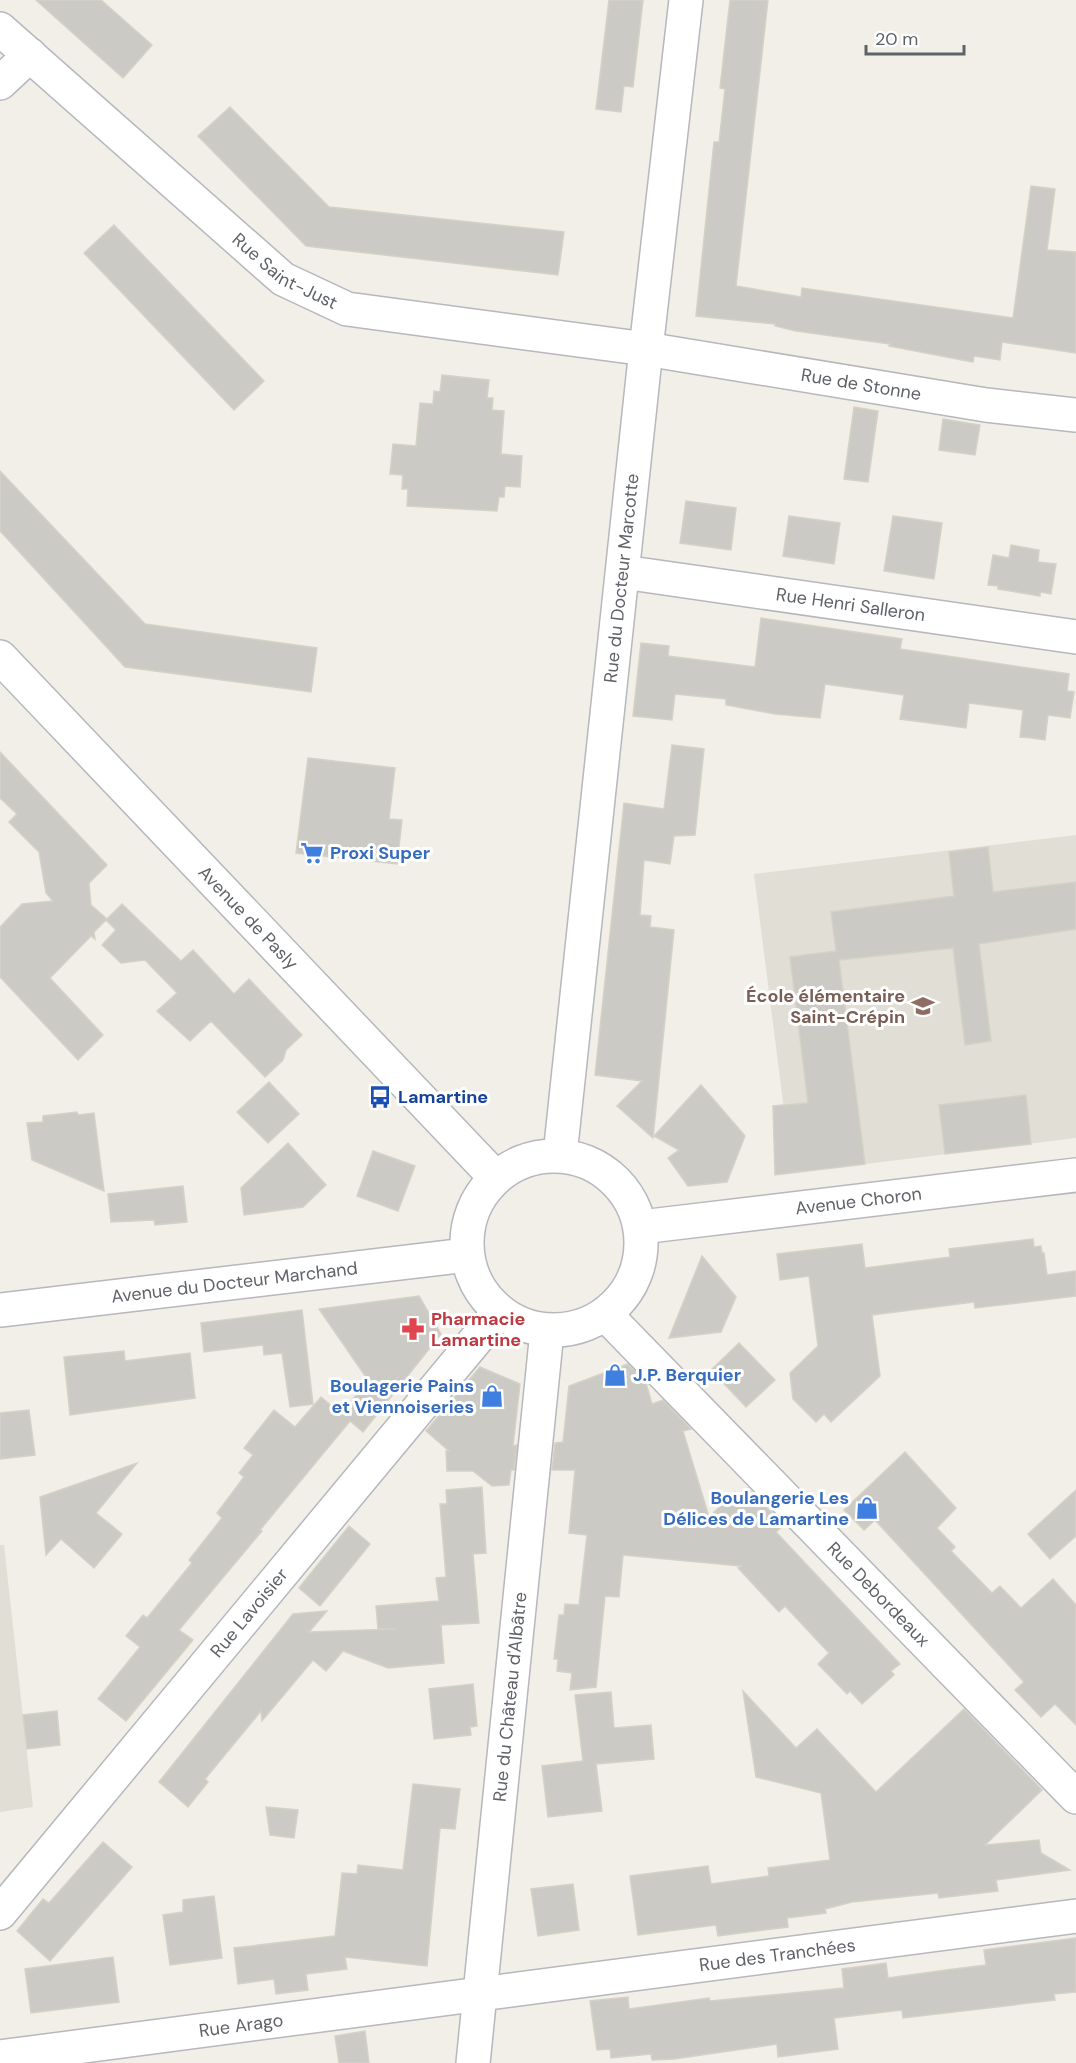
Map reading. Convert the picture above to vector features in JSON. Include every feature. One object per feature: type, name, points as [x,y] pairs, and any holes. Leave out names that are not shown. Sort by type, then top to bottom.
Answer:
[{"type":"street","name":"Rue du Docteur Marcotte","points":[[560,1155],[646,349],[686,0]]},
{"type":"street","name":"Rue Saint-Just","points":[[0,29],[283,279],[347,309],[646,349]]},
{"type":"street","points":[[0,83],[30,55]]},
{"type":"street","name":"Rue de Stonne","points":[[646,349],[986,405],[1076,415]]},
{"type":"street","name":"Rue Henri Salleron","points":[[623,572],[1076,637]]},
{"type":"street","name":"Avenue de Pasly","points":[[0,657],[496,1178]]},
{"type":"street","points":[[560,1155],[588,1162],[613,1177],[631,1200],[641,1227],[641,1260],[629,1291],[606,1315],[578,1328],[547,1331],[522,1325],[499,1312],[478,1287],[467,1255],[468,1227],[478,1200],[496,1178],[515,1165],[537,1157],[560,1155]]},
{"type":"street","name":"Avenue Choron","points":[[641,1227],[1076,1174]]},
{"type":"street","name":"Avenue du Docteur Marchand","points":[[0,1310],[467,1255]]},
{"type":"street","name":"Rue Lavoisier","points":[[0,1914],[499,1312]]},
{"type":"street","name":"Rue Debordeaux","points":[[606,1315],[1076,1797]]},
{"type":"street","name":"Rue du Château d'Albâtre","points":[[473,2063],[547,1331]]},
{"type":"street","name":"Rue des Tranchées","points":[[480,1994],[1076,1916]]},
{"type":"street","name":"Rue Arago","points":[[0,2057],[480,1994]]},
{"type":"shaded area","name":"École élémentaire Saint-Crépin","points":[[1076,835],[1076,1138],[792,1173],[754,874]]},
{"type":"shaded area","points":[[0,1545],[4,1545],[33,1807],[0,1812]]},
{"type":"building","points":[[36,0],[101,0],[152,45],[123,78]]},
{"type":"building","points":[[609,0],[643,0],[633,87],[624,86],[621,112],[596,109]]},
{"type":"building","points":[[730,0],[768,0],[736,286],[801,297],[802,288],[1013,318],[1031,186],[1055,189],[1047,250],[1076,252],[1076,353],[1002,342],[1000,360],[974,356],[973,362],[889,346],[890,344],[796,331],[775,326],[775,324],[696,316],[714,142],[719,142],[725,89],[720,88]]},
{"type":"building","points":[[230,107],[329,207],[564,232],[558,275],[306,246],[198,136]]},
{"type":"building","points":[[114,225],[264,381],[234,410],[84,253]]},
{"type":"building","points":[[442,375],[489,380],[487,398],[493,398],[492,410],[504,411],[501,454],[522,456],[520,487],[505,486],[504,497],[499,497],[497,511],[407,506],[408,489],[402,489],[403,475],[390,474],[393,444],[416,446],[420,403],[433,404],[434,391],[440,392]]},
{"type":"building","points":[[854,407],[878,411],[868,482],[844,479]]},
{"type":"building","points":[[943,419],[980,425],[975,455],[939,450]]},
{"type":"building","points":[[0,471],[145,624],[317,648],[311,692],[125,667],[0,531]]},
{"type":"building","points":[[686,501],[736,508],[731,550],[680,543]]},
{"type":"building","points":[[789,516],[840,523],[834,564],[783,556]]},
{"type":"building","points":[[893,516],[942,523],[934,579],[884,571]]},
{"type":"building","points":[[1011,545],[1039,550],[1038,562],[1056,564],[1051,594],[1040,592],[1040,596],[998,589],[998,586],[988,585],[993,555],[1009,558]]},
{"type":"building","points":[[761,618],[902,639],[900,649],[1069,674],[1067,691],[1074,692],[1070,718],[1048,715],[1045,740],[1020,737],[1023,710],[969,703],[966,728],[900,719],[904,695],[825,684],[820,718],[775,714],[726,705],[726,699],[675,694],[672,720],[633,716],[641,643],[669,646],[668,656],[755,667]]},
{"type":"building","points":[[672,745],[704,749],[695,835],[674,836],[670,864],[644,860],[640,915],[651,916],[650,927],[674,930],[653,1138],[617,1106],[642,1081],[595,1075],[624,803],[664,809]]},
{"type":"building","points":[[0,752],[107,865],[89,883],[91,905],[107,919],[122,904],[181,961],[193,950],[234,994],[249,979],[302,1035],[286,1050],[283,1060],[265,1077],[211,1021],[190,1041],[157,1011],[177,993],[145,960],[121,963],[102,945],[116,930],[106,920],[94,932],[95,939],[91,936],[50,978],[103,1035],[78,1060],[0,977],[0,927],[22,904],[53,901],[46,893],[39,852],[9,822],[17,814],[0,798]]},
{"type":"building","points":[[308,758],[395,768],[389,819],[402,820],[397,864],[296,853]]},
{"type":"building","points":[[988,847],[993,892],[1076,882],[1076,929],[979,944],[991,1041],[965,1045],[953,948],[839,960],[865,1164],[775,1175],[773,1106],[808,1103],[790,957],[836,951],[831,912],[954,896],[949,852]]},
{"type":"building","points":[[269,1082],[299,1114],[268,1143],[237,1112]]},
{"type":"building","points":[[701,1085],[745,1136],[727,1182],[688,1186],[668,1158],[679,1150],[654,1136]]},
{"type":"building","points":[[1026,1095],[1031,1144],[945,1154],[939,1105]]},
{"type":"building","points":[[77,1112],[78,1115],[94,1113],[104,1191],[32,1160],[27,1123],[43,1122],[43,1116]]},
{"type":"building","points":[[288,1143],[326,1185],[303,1207],[244,1215],[241,1188]]},
{"type":"building","points":[[373,1151],[415,1166],[398,1211],[357,1196]]},
{"type":"building","points":[[183,1186],[187,1222],[155,1225],[154,1220],[111,1222],[108,1194]]},
{"type":"building","points":[[1033,1239],[1034,1247],[1041,1246],[1042,1253],[1044,1253],[1047,1275],[1076,1271],[1076,1296],[975,1308],[974,1302],[872,1315],[880,1376],[831,1422],[824,1414],[816,1422],[793,1399],[790,1373],[818,1346],[809,1276],[780,1280],[777,1254],[862,1244],[865,1268],[950,1257],[949,1249]]},
{"type":"building","points":[[702,1256],[736,1297],[721,1332],[669,1338]]},
{"type":"building","points":[[419,1296],[441,1334],[363,1432],[350,1421],[260,1530],[262,1531],[179,1630],[193,1640],[126,1721],[98,1699],[140,1647],[126,1636],[143,1615],[147,1618],[192,1563],[189,1560],[222,1518],[217,1513],[244,1477],[239,1473],[253,1455],[244,1448],[274,1410],[295,1427],[321,1397],[341,1414],[368,1380],[319,1309]]},
{"type":"building","points":[[302,1310],[313,1404],[290,1407],[282,1353],[264,1355],[263,1345],[204,1352],[201,1323]]},
{"type":"building","points":[[739,1343],[775,1380],[746,1407],[711,1370]]},
{"type":"building","points":[[124,1351],[125,1361],[190,1353],[195,1398],[70,1415],[64,1357]]},
{"type":"building","points":[[628,1364],[646,1383],[652,1404],[663,1400],[691,1429],[683,1431],[709,1517],[735,1492],[739,1496],[748,1488],[784,1525],[776,1532],[900,1664],[891,1671],[894,1675],[862,1704],[850,1691],[847,1694],[818,1664],[829,1653],[785,1606],[779,1612],[738,1568],[741,1566],[623,1555],[619,1597],[605,1596],[596,1687],[570,1690],[572,1673],[557,1671],[558,1659],[554,1659],[559,1615],[564,1615],[565,1604],[579,1605],[587,1535],[569,1533],[575,1470],[552,1470],[555,1443],[563,1442],[569,1386]]},
{"type":"building","points":[[480,1367],[520,1384],[513,1446],[517,1445],[514,1470],[511,1470],[509,1485],[492,1486],[473,1471],[447,1471],[446,1451],[449,1451],[426,1431]]},
{"type":"building","points":[[29,1410],[35,1455],[0,1459],[0,1413]]},
{"type":"building","points":[[905,1452],[956,1508],[937,1528],[955,1547],[951,1551],[992,1593],[1000,1586],[1021,1608],[1053,1579],[1076,1605],[1076,1725],[1055,1704],[1041,1717],[1015,1690],[1024,1682],[875,1520],[864,1530],[844,1510]]},
{"type":"building","points":[[137,1463],[96,1513],[122,1534],[94,1568],[61,1539],[46,1555],[40,1497]]},
{"type":"building","points":[[482,1487],[486,1553],[473,1554],[479,1623],[441,1625],[444,1663],[388,1668],[343,1651],[326,1671],[313,1660],[262,1721],[261,1711],[205,1779],[208,1782],[188,1807],[159,1782],[293,1614],[327,1611],[309,1632],[396,1629],[378,1629],[376,1606],[439,1601],[436,1578],[446,1577],[440,1504],[447,1504],[446,1490]]},
{"type":"building","points":[[1076,1490],[1076,1536],[1050,1559],[1028,1534]]},
{"type":"building","points":[[349,1526],[370,1544],[320,1606],[299,1588]]},
{"type":"building","points":[[473,1684],[477,1726],[470,1727],[471,1735],[434,1739],[429,1689]]},
{"type":"building","points":[[743,1691],[796,1748],[817,1729],[876,1792],[964,1709],[1042,1790],[985,1845],[1039,1840],[1041,1853],[1070,1870],[996,1880],[998,1891],[939,1898],[938,1893],[852,1902],[825,1909],[826,1913],[787,1918],[788,1927],[718,1936],[716,1925],[638,1935],[630,1876],[708,1866],[711,1884],[769,1876],[768,1868],[830,1860],[821,1793],[756,1777]]},
{"type":"building","points":[[611,1692],[614,1728],[651,1725],[654,1759],[596,1764],[602,1811],[548,1817],[542,1766],[583,1761],[575,1695]]},
{"type":"building","points":[[57,1711],[60,1745],[27,1749],[23,1715]]},
{"type":"building","points":[[413,1784],[460,1789],[455,1829],[440,1828],[427,1966],[345,1957],[347,1969],[306,1974],[308,1990],[276,1994],[274,1979],[238,1984],[234,1948],[335,1936],[342,1873],[357,1874],[358,1865],[403,1870]]},
{"type":"building","points":[[266,1807],[298,1810],[294,1838],[270,1835]]},
{"type":"building","points":[[103,1842],[132,1867],[50,1961],[17,1931],[43,1899],[49,1903]]},
{"type":"building","points":[[573,1884],[579,1930],[538,1936],[531,1889]]},
{"type":"building","points":[[214,1896],[222,1958],[170,1965],[163,1915],[183,1912],[183,1900]]},
{"type":"building","points":[[1076,1938],[1076,1992],[1054,1994],[1055,2000],[903,2018],[902,2010],[834,2018],[838,2049],[778,2057],[777,2044],[674,2059],[652,2060],[651,2054],[611,2058],[610,2049],[597,2050],[590,2001],[628,1997],[629,2009],[709,1998],[710,2001],[844,1988],[842,1969],[886,1963],[888,1978],[986,1965],[984,1950]]},
{"type":"building","points":[[113,1957],[119,2002],[31,2013],[25,1969]]},
{"type":"building","points":[[365,2031],[369,2063],[339,2063],[335,2036]]},
{"type":"place","name":"Proxi Super","points":[[312,853]]},
{"type":"place","name":"École élémentaire Saint-Crépin","points":[[923,1006]]},
{"type":"place","name":"Lamartine","points":[[380,1097]]},
{"type":"place","name":"Pharmacie Lamartine","points":[[413,1329]]},
{"type":"place","name":"J.P. Berquier","points":[[615,1375]]},
{"type":"place","name":"Boulagerie Pains et Viennoiseries","points":[[492,1396]]},
{"type":"place","name":"Boulangerie Les Délices de Lamartine","points":[[867,1508]]}]
